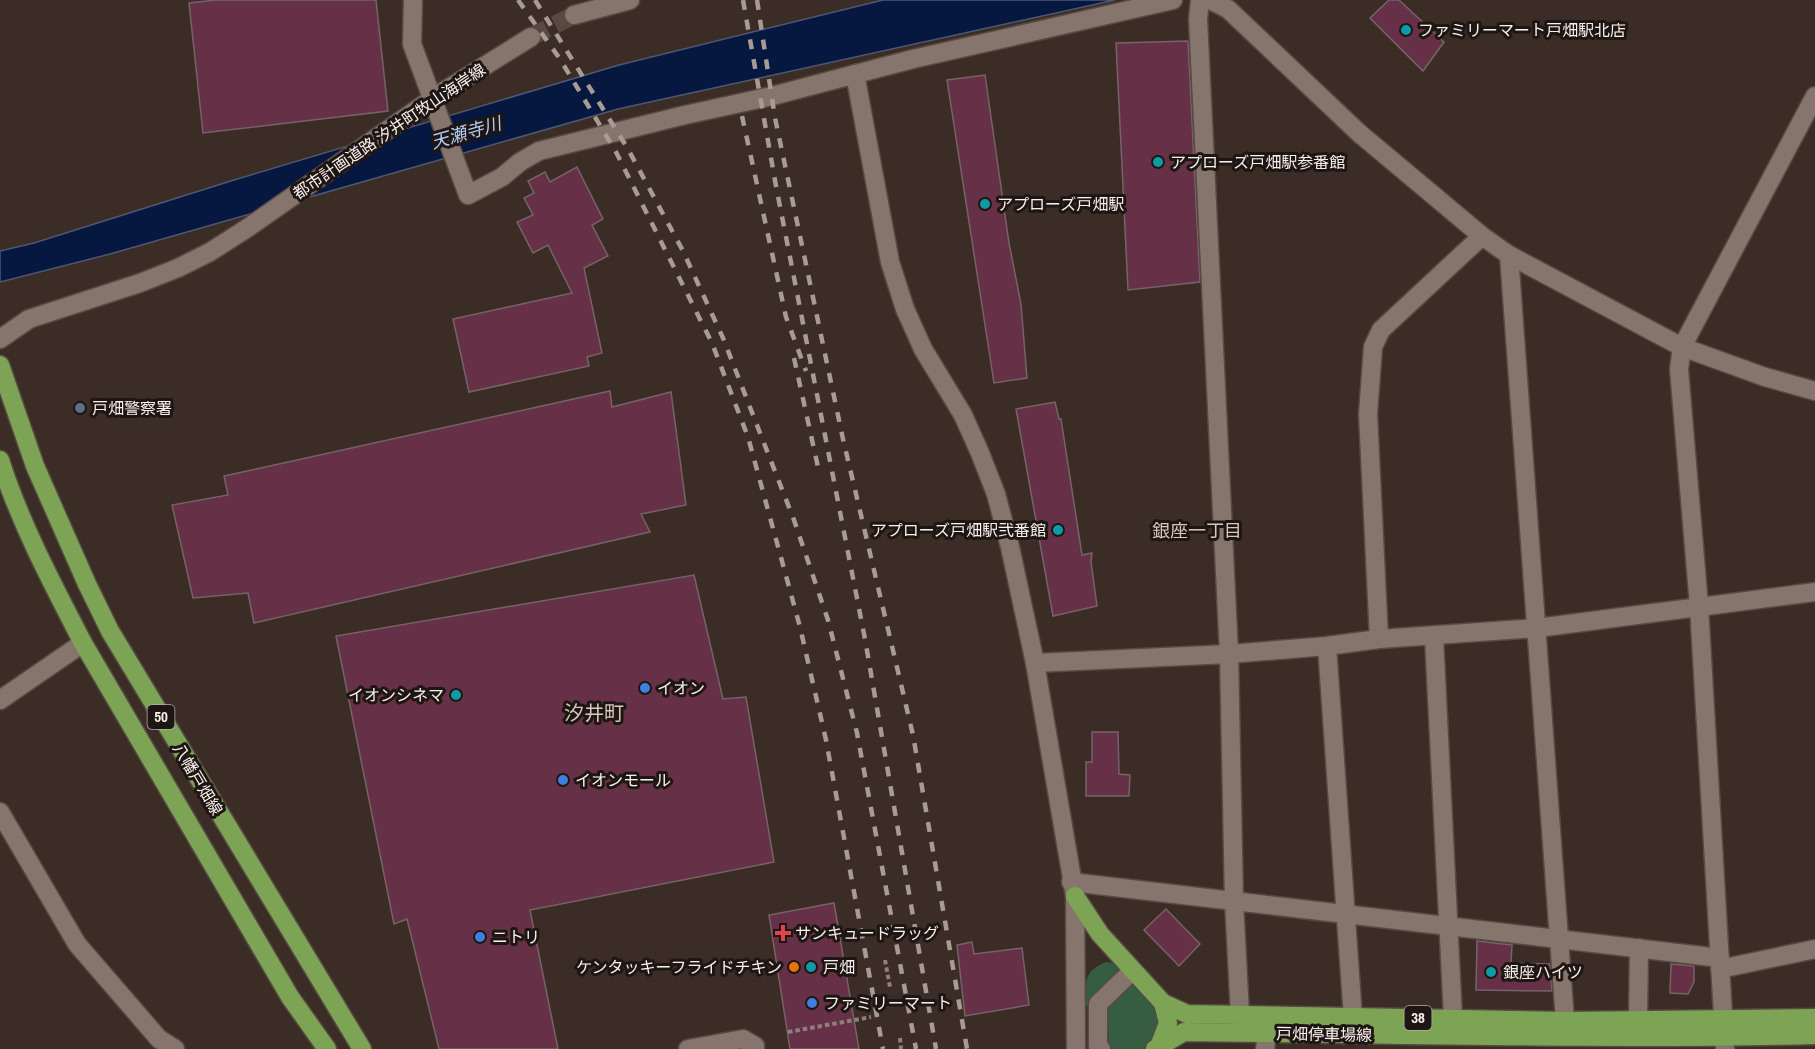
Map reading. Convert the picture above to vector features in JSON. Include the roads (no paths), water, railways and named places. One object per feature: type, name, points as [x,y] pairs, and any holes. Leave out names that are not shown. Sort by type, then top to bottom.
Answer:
[{"type":"main road","name":"八幡戸畑線","points":[[0,365],[35,466],[110,631],[362,1049]]},
{"type":"main road","name":"八幡戸畑線","points":[[0,460],[57,593],[83,644],[290,997],[327,1049]]},
{"type":"main road","name":"戸畑停車場線","points":[[1073,889],[1100,934],[1163,1003],[1187,1014],[1566,1021],[1638,1020],[1725,1035],[1815,1018]]},
{"type":"main road","name":"戸畑停車場線","points":[[1158,1047],[1168,1023],[1163,1003]]},
{"type":"main road","name":"戸畑停車場線","points":[[1158,1047],[1184,1032],[1266,1041],[1526,1043],[1725,1035],[1815,1035]]},
{"type":"street","points":[[413,0],[412,44],[468,195],[502,177],[520,162],[539,151],[913,58],[1173,0]]},
{"type":"street","points":[[574,15],[630,0]]},
{"type":"street","points":[[1200,0],[1198,19],[1229,654],[1234,901],[1240,1015]]},
{"type":"street","points":[[1210,0],[1228,9],[1359,133],[1482,236],[1509,255],[1682,347],[1765,377],[1815,391]]},
{"type":"street","name":"都市計画道路 汐井町牧山海岸線","points":[[0,339],[29,319],[140,283],[210,252],[432,98],[531,37]]},
{"type":"street","points":[[855,74],[890,262],[905,309],[922,349],[963,415],[996,494],[1010,547],[1035,663],[1073,889],[1076,1049]]},
{"type":"street","points":[[1725,1035],[1699,606],[1679,369],[1682,347],[1815,96]]},
{"type":"street","points":[[1379,639],[1368,414],[1373,347],[1382,330],[1482,236]]},
{"type":"street","points":[[1509,255],[1566,1021]]},
{"type":"street","points":[[1035,663],[1229,654],[1379,639],[1434,637],[1537,628],[1815,592]]},
{"type":"street","points":[[1434,637],[1453,1018]]},
{"type":"street","points":[[0,700],[83,644]]},
{"type":"street","points":[[1327,646],[1353,1018]]},
{"type":"street","points":[[0,812],[78,944],[159,1039],[175,1049]]},
{"type":"street","points":[[1073,889],[1234,901],[1638,948],[1720,963],[1815,949]]},
{"type":"street","points":[[1638,948],[1638,1020]]},
{"type":"street","points":[[1101,1049],[1098,1046],[1091,1021],[1098,1004],[1127,976]]},
{"type":"street","points":[[688,1049],[743,1039],[755,1046],[755,1049]]},
{"type":"water","name":"天瀬寺川","points":[[883,0],[1115,0],[618,109],[110,254],[0,282],[0,251],[34,243],[234,180],[619,65]]},
{"type":"tunnel","points":[[531,37],[574,15]]},
{"type":"railway","points":[[518,0],[560,59],[616,152],[712,343],[748,437],[800,627],[826,740],[883,1049]]},
{"type":"railway","points":[[535,0],[628,149],[683,251],[723,338],[794,520],[828,620],[857,733],[916,1049]]},
{"type":"railway","points":[[743,0],[776,186],[865,639],[936,1049]]},
{"type":"railway","points":[[757,0],[775,118],[843,439],[913,735],[967,1049]]},
{"type":"railway","points":[[742,116],[786,317],[806,371]]},
{"type":"railway","points":[[794,358],[818,467]]},
{"type":"place","name":"ファミリーマート戸畑駅北店","points":[[1406,30]]},
{"type":"place","name":"アプローズ戸畑駅参番館","points":[[1158,162]]},
{"type":"place","name":"アプローズ戸畑駅","points":[[985,204]]},
{"type":"place","name":"戸畑警察署","points":[[80,408]]},
{"type":"place","name":"アプローズ戸畑駅弐番館","points":[[1058,530]]},
{"type":"place","name":"イオン","points":[[645,688]]},
{"type":"place","name":"イオンシネマ","points":[[456,695]]},
{"type":"place","name":"イオンモール","points":[[563,780]]},
{"type":"place","name":"サンキュードラッグ","points":[[783,933]]},
{"type":"place","name":"ニトリ","points":[[480,937]]},
{"type":"place","name":"ケンタッキーフライドチキン","points":[[794,967]]},
{"type":"place","name":"戸畑","points":[[811,967]]},
{"type":"place","name":"銀座ハイツ","points":[[1491,972]]},
{"type":"place","name":"ファミリーマート","points":[[812,1003]]},
{"type":"district","name":"銀座一丁目","points":[[1197,531]]},
{"type":"district","name":"汐井町","points":[[594,713]]}]
